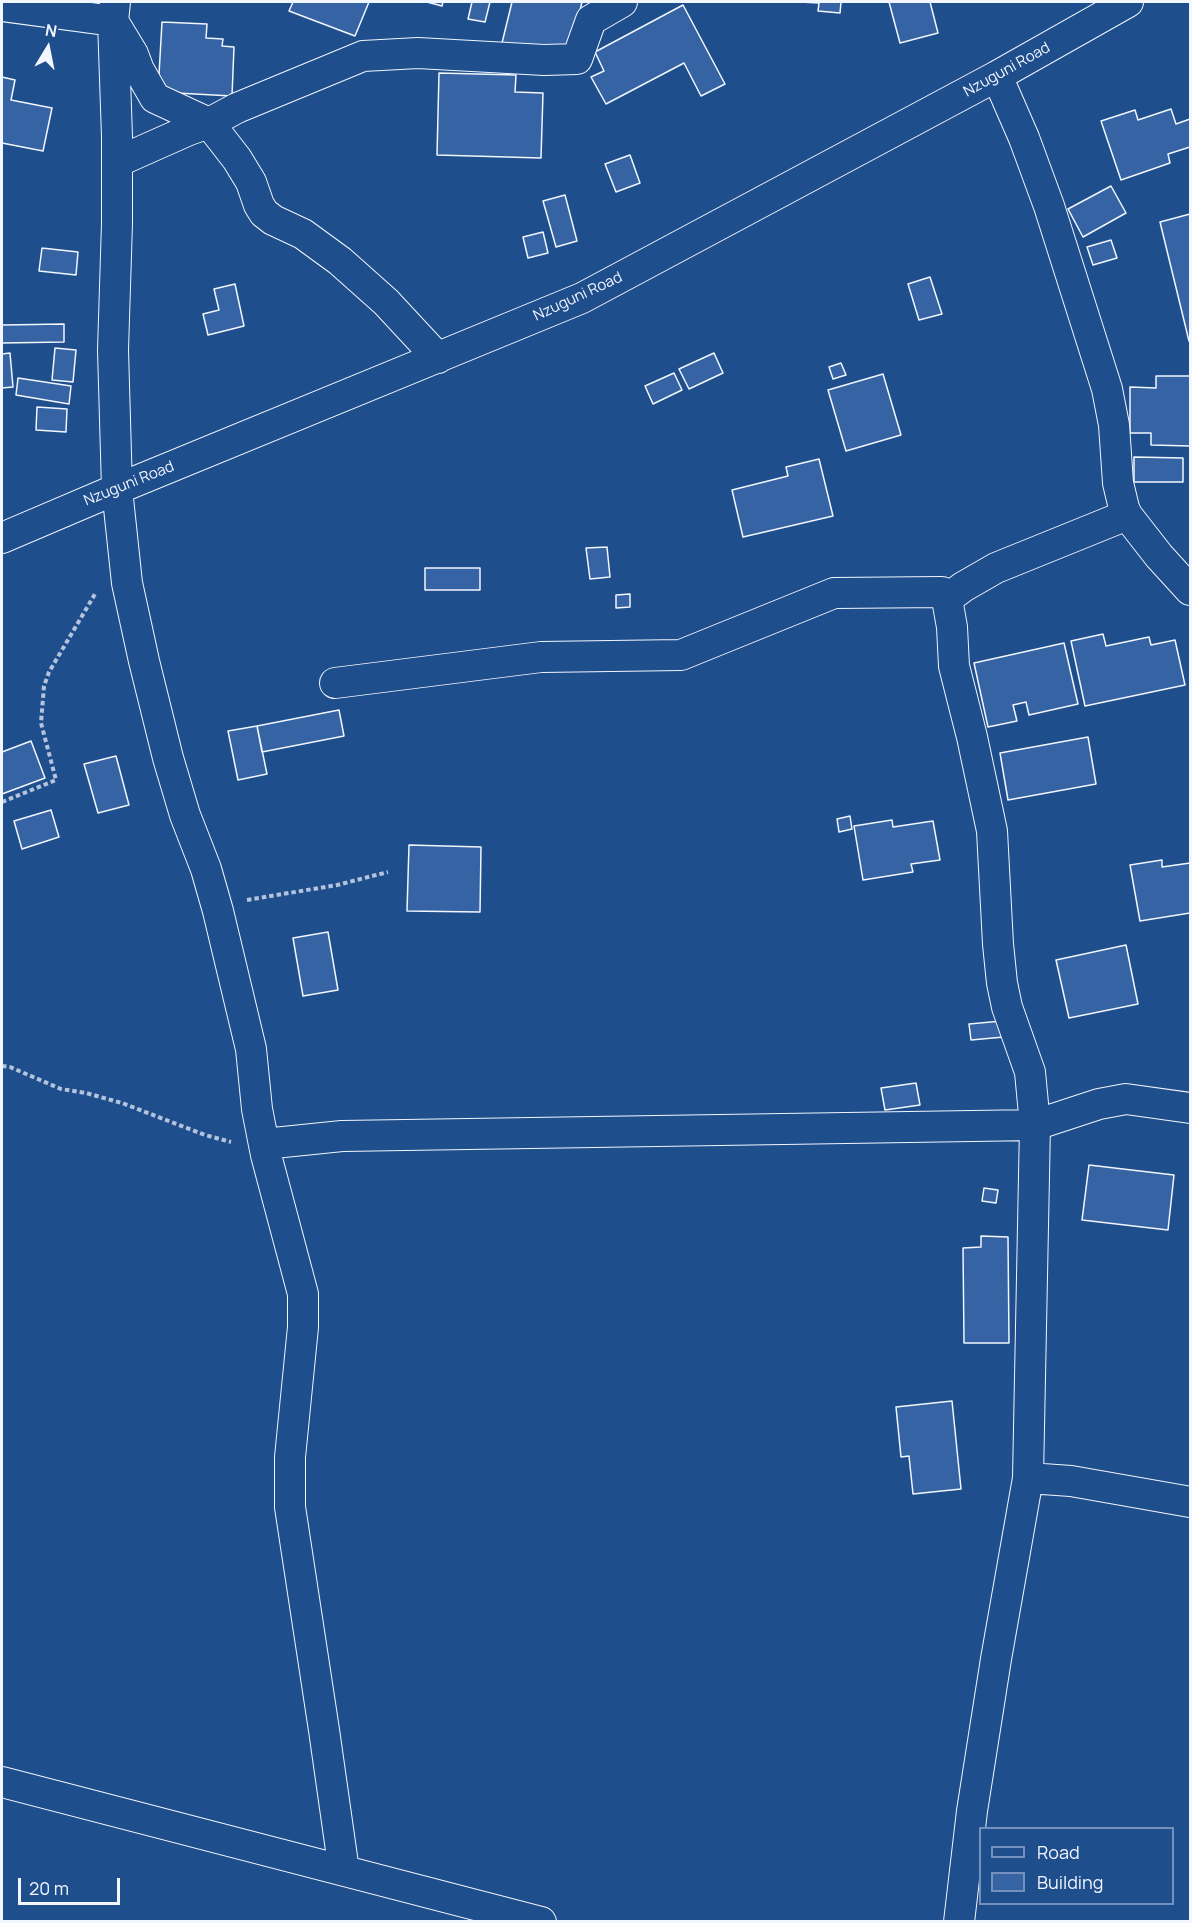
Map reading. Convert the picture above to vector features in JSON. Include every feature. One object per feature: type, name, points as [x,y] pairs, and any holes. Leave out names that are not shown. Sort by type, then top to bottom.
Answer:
[{"type":"street","points":[[117,162],[209,123],[237,108],[363,56],[418,53],[544,60],[577,59],[591,20],[622,2]]},
{"type":"street","name":"Nzuguni Road","points":[[2,538],[582,298],[997,76],[1128,2]]},
{"type":"street","points":[[2,6],[114,11]]},
{"type":"street","points":[[114,11],[139,70],[154,98],[209,123],[237,159],[264,213],[273,220],[303,234],[340,261],[386,302],[438,358]]},
{"type":"street","points":[[114,11],[117,162],[113,350],[117,489],[127,583],[168,758],[218,911],[251,1049],[257,1109],[264,1144],[303,1294],[303,1328],[290,1457],[290,1508],[344,1871]]},
{"type":"street","points":[[997,76],[1024,138],[1049,207],[1107,389],[1114,425],[1118,483],[1124,508],[1159,556],[1191,590]]},
{"type":"street","points":[[947,599],[996,568],[1127,515]]},
{"type":"street","points":[[335,683],[541,657],[681,655],[834,592],[942,592],[947,599],[952,627],[954,666],[992,831],[1002,983],[1007,1007],[1030,1072],[1035,1125],[1028,1478],[976,1788],[959,1922]]},
{"type":"street","points":[[264,1144],[342,1136],[1035,1125],[1099,1104],[1126,1099],[1191,1108]]},
{"type":"street","points":[[1028,1478],[1071,1481],[1191,1502]]},
{"type":"street","points":[[2,1782],[541,1922]]},
{"type":"path","points":[[2,802],[56,780],[41,723],[44,686],[49,672],[98,588]]},
{"type":"path","points":[[218,911],[249,899],[337,885],[388,872]]},
{"type":"path","points":[[2,1066],[10,1067],[61,1089],[122,1103],[205,1135],[231,1142],[264,1144]]},
{"type":"building","points":[[293,2],[369,2],[355,36],[289,11]]},
{"type":"building","points":[[427,2],[443,2],[442,6]]},
{"type":"building","points":[[472,2],[490,2],[485,22],[468,19]]},
{"type":"building","points":[[512,2],[582,2],[569,58],[502,43]]},
{"type":"building","points":[[800,2],[841,2],[840,13],[818,11],[819,3]]},
{"type":"building","points":[[889,2],[930,2],[938,33],[900,43]]},
{"type":"building","points":[[683,5],[725,84],[701,96],[684,63],[606,104],[591,77],[604,71],[595,52]]},
{"type":"building","points":[[162,22],[207,24],[206,38],[223,39],[222,46],[234,47],[232,96],[158,92]]},
{"type":"building","points":[[439,73],[516,75],[515,92],[543,93],[541,158],[437,155]]},
{"type":"building","points":[[2,77],[15,80],[11,100],[52,108],[43,151],[2,143]]},
{"type":"building","points":[[1171,109],[1176,124],[1190,119],[1190,147],[1168,154],[1170,163],[1121,180],[1101,121],[1135,110],[1138,120]]},
{"type":"building","points":[[630,155],[640,183],[616,192],[605,164]]},
{"type":"building","points":[[1111,186],[1126,213],[1083,237],[1068,209]]},
{"type":"building","points":[[565,195],[577,241],[556,247],[543,201]]},
{"type":"building","points":[[1190,214],[1190,341],[1189,341],[1160,222]]},
{"type":"building","points":[[543,232],[548,253],[528,258],[523,237]]},
{"type":"building","points":[[1111,240],[1117,258],[1093,265],[1087,247]]},
{"type":"building","points":[[42,248],[78,252],[76,275],[39,271]]},
{"type":"building","points":[[930,277],[942,314],[919,320],[908,284]]},
{"type":"building","points":[[235,284],[244,326],[208,335],[203,314],[219,310],[214,289]]},
{"type":"building","points":[[64,324],[64,342],[2,343],[2,325]]},
{"type":"building","points":[[55,348],[76,350],[73,382],[52,380]]},
{"type":"building","points":[[10,353],[13,387],[2,388],[2,354]]},
{"type":"building","points":[[714,353],[723,373],[689,389],[679,369]]},
{"type":"building","points":[[841,363],[846,375],[833,379],[829,367]]},
{"type":"building","points":[[674,373],[682,390],[653,404],[645,386]]},
{"type":"building","points":[[883,374],[901,435],[846,451],[828,390]]},
{"type":"building","points":[[1156,376],[1190,376],[1190,446],[1151,445],[1151,433],[1130,433],[1130,387],[1156,388]]},
{"type":"building","points":[[18,378],[71,386],[69,404],[16,395]]},
{"type":"building","points":[[37,407],[67,409],[66,432],[36,430]]},
{"type":"building","points":[[1134,457],[1183,458],[1183,482],[1134,482]]},
{"type":"building","points":[[819,459],[833,516],[743,537],[732,490],[788,476],[786,467]]},
{"type":"building","points":[[607,547],[610,577],[590,579],[586,548]]},
{"type":"building","points":[[425,568],[480,568],[480,590],[425,590]]},
{"type":"building","points":[[630,594],[630,607],[616,608],[616,595]]},
{"type":"building","points":[[1103,634],[1106,646],[1149,637],[1151,645],[1175,640],[1185,685],[1085,706],[1071,641]]},
{"type":"building","points":[[1064,643],[1078,704],[1029,715],[1026,702],[1013,705],[1017,721],[988,727],[974,663]]},
{"type":"building","points":[[339,710],[344,736],[262,752],[257,726]]},
{"type":"building","points":[[257,726],[267,774],[238,780],[228,731]]},
{"type":"building","points":[[1088,737],[1096,784],[1008,800],[1000,753]]},
{"type":"building","points":[[31,741],[45,778],[2,794],[2,752]]},
{"type":"building","points":[[116,756],[129,805],[98,813],[84,764]]},
{"type":"building","points":[[51,810],[59,837],[22,849],[14,821]]},
{"type":"building","points":[[850,816],[852,829],[839,832],[837,819]]},
{"type":"building","points":[[892,820],[893,827],[933,821],[940,860],[911,864],[913,872],[863,880],[854,826]]},
{"type":"building","points":[[409,845],[481,847],[480,912],[407,911]]},
{"type":"building","points":[[1162,860],[1162,867],[1190,863],[1190,913],[1140,921],[1130,865]]},
{"type":"building","points":[[328,932],[338,990],[303,996],[293,938]]},
{"type":"building","points":[[1126,945],[1138,1004],[1069,1018],[1056,960]]},
{"type":"building","points":[[1002,1021],[1004,1037],[971,1040],[969,1024]]},
{"type":"building","points":[[916,1083],[920,1105],[885,1110],[881,1088]]},
{"type":"building","points":[[1089,1165],[1174,1175],[1168,1230],[1082,1220]]},
{"type":"building","points":[[984,1188],[998,1190],[996,1203],[982,1201]]},
{"type":"building","points":[[981,1236],[1008,1237],[1009,1343],[964,1343],[963,1248],[981,1247]]},
{"type":"building","points":[[952,1401],[961,1489],[913,1494],[909,1456],[901,1457],[896,1407]]}]
